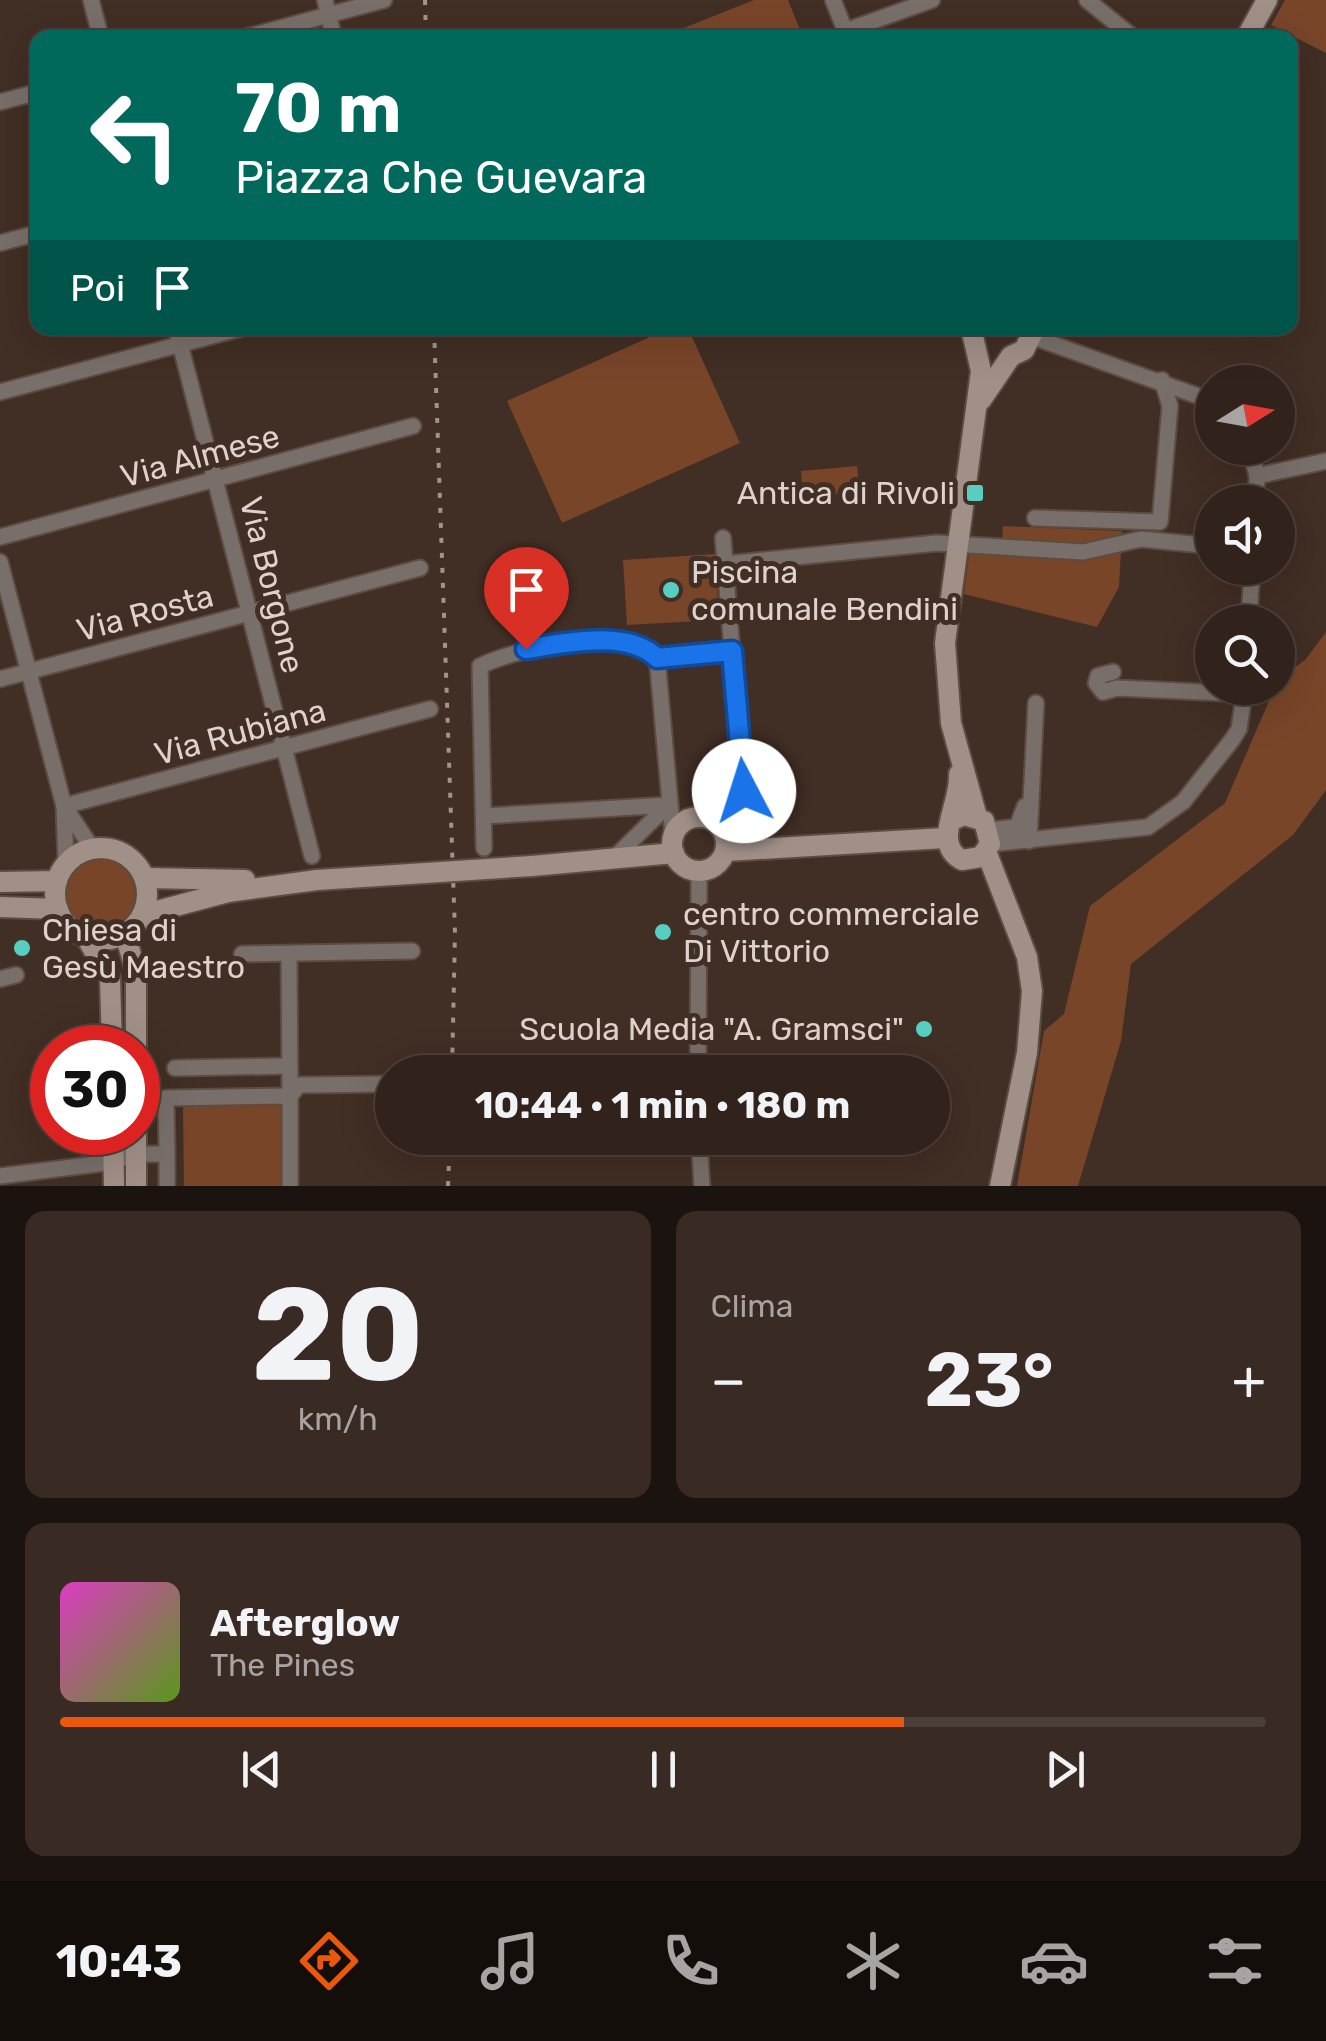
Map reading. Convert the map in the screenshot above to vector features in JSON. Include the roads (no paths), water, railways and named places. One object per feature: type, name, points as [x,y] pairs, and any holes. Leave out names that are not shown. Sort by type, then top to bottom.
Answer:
[{"type":"street","points":[[91,0],[99,30]]},
{"type":"street","points":[[265,30],[327,7],[384,0]]},
{"type":"street","points":[[834,0],[845,30]]},
{"type":"street","points":[[856,30],[932,0]]},
{"type":"street","points":[[1087,0],[1124,30]]},
{"type":"street","points":[[1250,30],[1267,0]]},
{"type":"street","points":[[0,102],[30,94]]},
{"type":"street","points":[[0,243],[30,235]]},
{"type":"street","points":[[975,337],[992,356],[1012,356],[1024,350],[1032,335]]},
{"type":"street","points":[[1042,335],[1195,395]]},
{"type":"street","points":[[0,392],[179,336]]},
{"type":"street","name":"Via Borgone","points":[[179,336],[312,856]]},
{"type":"street","points":[[975,337],[978,406],[945,642],[960,790],[949,829],[953,855],[1017,827],[1030,788]]},
{"type":"street","points":[[978,406],[1012,356]]},
{"type":"street","points":[[1159,423],[1162,383]]},
{"type":"street","points":[[1036,518],[1160,522],[1170,406],[1162,383]]},
{"type":"street","name":"Via Almese","points":[[0,536],[414,426]]},
{"type":"street","points":[[1257,476],[1326,461]]},
{"type":"street","points":[[1254,465],[1257,485]]},
{"type":"street","points":[[723,538],[748,849]]},
{"type":"street","points":[[725,564],[956,545],[1083,552],[1141,539],[1195,544]]},
{"type":"street","points":[[0,562],[64,806],[58,910],[66,924],[86,937],[107,940],[125,934],[142,915],[148,898],[145,878],[126,854],[92,848],[64,806]]},
{"type":"street","name":"Via Rosta","points":[[0,679],[420,568]]},
{"type":"street","points":[[484,848],[480,666],[526,649],[623,641],[645,646],[657,658],[673,844],[687,868],[699,871],[718,864],[744,791]]},
{"type":"street","points":[[657,658],[732,651]]},
{"type":"street","points":[[1114,672],[1098,676],[1096,683],[1103,692],[1117,688],[1195,690]]},
{"type":"street","points":[[1030,841],[1036,703]]},
{"type":"street","points":[[142,915],[228,892],[318,880],[614,858],[673,844],[690,818],[714,821],[725,842],[748,849],[949,829],[982,840],[1030,841],[1148,827],[1165,818],[1225,751],[1239,729],[1243,705]]},
{"type":"street","name":"Via Rubiana","points":[[64,806],[430,710]]},
{"type":"street","points":[[956,750],[1002,902],[1027,956],[1032,992],[1026,1054],[1000,1186]]},
{"type":"street","points":[[484,816],[668,805]]},
{"type":"street","points":[[614,858],[668,805]]},
{"type":"street","points":[[0,882],[61,872],[92,848]]},
{"type":"street","points":[[698,1055],[699,871]]},
{"type":"street","points":[[145,878],[318,880]]},
{"type":"street","points":[[0,906],[58,910]]},
{"type":"street","points":[[125,934],[136,972],[136,1025]]},
{"type":"street","points":[[86,937],[110,978],[111,1025]]},
{"type":"street","points":[[242,954],[412,952]]},
{"type":"street","points":[[289,954],[290,1186]]},
{"type":"street","points":[[175,1068],[290,1066]]},
{"type":"street","points":[[167,1186],[166,1098],[290,1096],[299,1086],[375,1084]]},
{"type":"street","points":[[160,1154],[167,1154]]},
{"type":"street","points":[[113,1155],[114,1186]]},
{"type":"street","points":[[0,1176],[113,1162],[133,1155]]},
{"type":"street","points":[[136,1155],[136,1186]]},
{"type":"street","points":[[700,1155],[702,1186]]},
{"type":"railway","points":[[425,0],[426,30]]},
{"type":"railway","points":[[434,335],[455,933],[452,1055]]},
{"type":"railway","points":[[448,1186],[449,1155]]},
{"type":"place","name":"Antica di Rivoli","points":[[975,493]]},
{"type":"place","name":"Piscina comunale Bendini","points":[[671,590]]},
{"type":"place","name":"centro commerciale Di Vittorio","points":[[663,932]]},
{"type":"place","name":"Chiesa di Gesù Maestro","points":[[22,948]]},
{"type":"place","name":"Scuola Media \"A. Gramsci\"","points":[[924,1029]]}]
